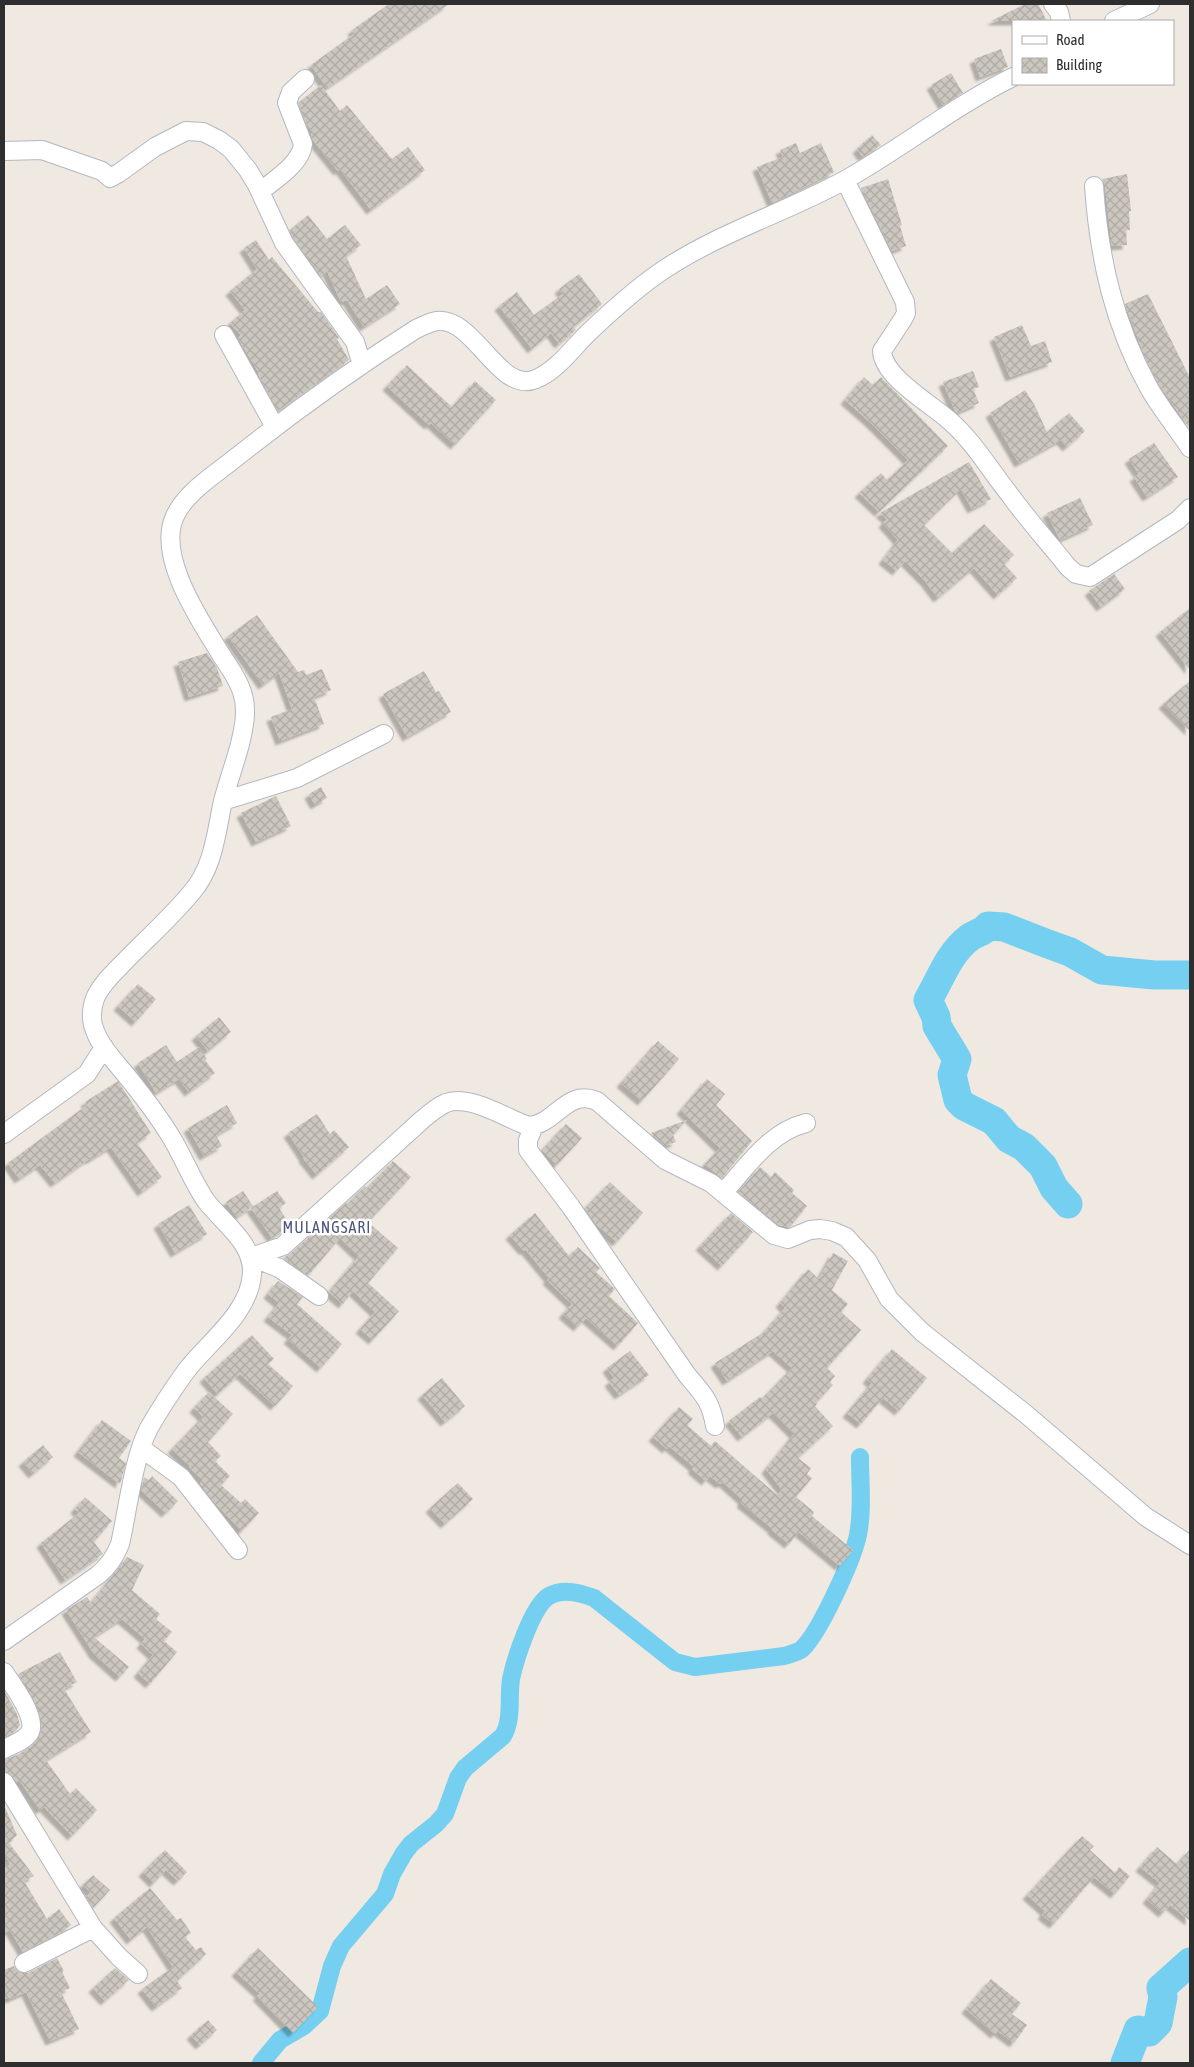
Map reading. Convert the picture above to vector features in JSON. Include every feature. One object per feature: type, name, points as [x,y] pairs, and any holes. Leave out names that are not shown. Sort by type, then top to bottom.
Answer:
[{"type":"street","points":[[1053,4],[1059,12],[1061,20]]},
{"type":"street","points":[[1116,20],[1150,4]]},
{"type":"street","points":[[4,1640],[92,1580],[107,1567],[120,1544],[141,1448],[147,1433],[159,1411],[186,1371],[225,1327],[247,1296],[253,1270],[251,1256],[244,1245],[202,1195],[174,1142],[139,1091],[104,1047],[93,1024],[93,1002],[107,979],[195,889],[206,872],[212,855],[223,801],[244,726],[246,709],[243,694],[235,675],[214,643],[181,581],[173,560],[170,545],[171,527],[175,515],[195,490],[274,427],[416,329],[439,321],[449,323],[461,329],[496,365],[510,376],[528,382],[538,379],[551,370],[616,306],[657,274],[719,238],[799,203],[845,180],[1012,78]]},
{"type":"street","points":[[260,192],[298,158],[302,149],[303,144],[288,103],[291,92],[306,79]]},
{"type":"street","points":[[4,151],[42,150],[102,171],[110,178],[179,134],[194,130],[210,134],[231,149],[248,170],[284,243],[355,342],[362,365]]},
{"type":"street","points":[[845,180],[905,302],[906,313],[882,351],[884,363],[900,381],[968,438],[1010,495],[1068,567],[1076,574],[1090,577],[1178,520],[1190,508]]},
{"type":"street","points":[[1094,186],[1100,251],[1110,295],[1124,337],[1150,389],[1190,448]]},
{"type":"street","points":[[224,336],[274,427]]},
{"type":"street","points":[[223,801],[297,778],[384,734]]},
{"type":"street","points":[[4,1134],[87,1074],[104,1047]]},
{"type":"street","points":[[715,1426],[712,1408],[707,1400],[687,1375],[571,1207],[528,1150],[528,1140],[534,1126],[574,1099],[589,1097],[597,1101],[665,1160],[711,1183],[774,1235],[788,1239],[810,1230],[820,1229],[832,1231],[846,1237],[867,1260],[889,1298],[916,1327],[1027,1415],[1146,1517],[1190,1544]]},
{"type":"street","points":[[251,1256],[283,1246],[422,1119],[446,1103],[457,1101],[469,1102],[519,1123],[534,1126]]},
{"type":"street","points":[[724,1192],[762,1148],[794,1126],[806,1123]]},
{"type":"street","points":[[251,1256],[271,1263],[319,1296]]},
{"type":"street","points":[[141,1448],[181,1477],[198,1496],[238,1550]]},
{"type":"street","points":[[4,1672],[19,1693],[30,1719],[31,1727],[30,1732],[24,1738],[4,1749]]},
{"type":"street","points":[[4,1782],[93,1928],[138,1974]]},
{"type":"street","points":[[24,1963],[93,1928]]},
{"type":"building","points":[[389,4],[449,4],[327,88],[311,65],[354,34],[352,30]]},
{"type":"building","points":[[1025,4],[1038,4],[1046,20],[1012,20],[991,21]]},
{"type":"building","points":[[1001,49],[1008,67],[980,77],[974,59]]},
{"type":"building","points":[[951,73],[963,93],[943,105],[931,85]]},
{"type":"building","points":[[321,85],[340,111],[347,105],[392,159],[408,147],[425,170],[371,210],[340,169],[338,171],[313,140],[311,134],[313,132],[306,123],[298,103]]},
{"type":"building","points":[[872,135],[881,145],[863,157],[857,149]]},
{"type":"building","points":[[796,143],[800,153],[821,143],[834,172],[772,203],[757,167],[783,157],[780,150]]},
{"type":"building","points":[[1127,174],[1131,211],[1129,211],[1130,230],[1126,230],[1127,245],[1112,246],[1105,185],[1102,179]]},
{"type":"building","points":[[888,179],[902,225],[900,226],[906,246],[892,251],[861,188]]},
{"type":"building","points":[[308,215],[327,239],[345,225],[361,245],[346,256],[366,299],[387,285],[400,304],[364,327],[347,300],[341,302],[327,271],[321,276],[293,238],[290,230]]},
{"type":"building","points":[[256,240],[269,260],[272,257],[318,312],[321,312],[339,338],[337,339],[349,360],[278,411],[259,373],[238,338],[241,335],[230,323],[245,310],[230,291],[257,269],[244,248]]},
{"type":"building","points":[[579,274],[602,304],[573,327],[576,330],[559,344],[551,333],[532,349],[499,306],[517,292],[534,315],[563,294],[559,289]]},
{"type":"building","points":[[1148,294],[1190,378],[1190,429],[1158,383],[1146,360],[1125,304]]},
{"type":"building","points":[[1022,325],[1031,346],[1045,341],[1052,362],[1010,377],[994,337]]},
{"type":"building","points":[[407,365],[452,407],[475,381],[496,400],[455,445],[431,423],[429,425],[387,386]]},
{"type":"building","points":[[973,371],[979,387],[973,389],[979,403],[956,413],[943,382]]},
{"type":"building","points":[[864,377],[873,385],[881,377],[948,446],[879,512],[859,493],[881,473],[887,480],[908,460],[845,400]]},
{"type":"building","points":[[1025,390],[1047,432],[1069,413],[1085,431],[1067,447],[1061,440],[1019,463],[990,413]]},
{"type":"building","points":[[1154,443],[1178,477],[1147,497],[1134,477],[1139,474],[1129,459]]},
{"type":"building","points":[[969,462],[991,499],[972,509],[961,489],[924,525],[952,553],[984,524],[1014,555],[1004,564],[1017,578],[998,595],[974,568],[938,598],[925,581],[905,561],[897,571],[883,560],[898,540],[883,523],[887,519],[880,513]]},
{"type":"building","points":[[1080,498],[1093,525],[1060,540],[1047,513]]},
{"type":"building","points":[[1114,574],[1125,589],[1101,607],[1089,591]]},
{"type":"building","points":[[1190,608],[1190,670],[1160,632]]},
{"type":"building","points":[[257,615],[298,672],[304,670],[306,675],[322,669],[331,690],[314,697],[324,724],[280,741],[271,717],[292,709],[279,673],[263,685],[228,636]]},
{"type":"building","points":[[207,653],[217,668],[223,686],[189,697],[178,662]]},
{"type":"building","points":[[424,671],[436,692],[439,691],[451,712],[407,737],[383,694]]},
{"type":"building","points":[[1190,681],[1190,731],[1163,704]]},
{"type":"building","points":[[321,787],[327,798],[315,805],[309,794]]},
{"type":"building","points":[[276,796],[291,826],[256,842],[241,813]]},
{"type":"building","points":[[138,984],[156,999],[136,1022],[118,1006]]},
{"type":"building","points":[[219,1017],[231,1032],[208,1051],[196,1036]]},
{"type":"building","points":[[658,1041],[679,1059],[642,1101],[621,1083]]},
{"type":"building","points":[[166,1045],[177,1062],[199,1047],[207,1059],[205,1060],[215,1073],[189,1092],[179,1079],[156,1093],[138,1063]]},
{"type":"building","points":[[707,1079],[725,1094],[716,1105],[752,1141],[722,1178],[705,1164],[720,1148],[681,1110]]},
{"type":"building","points":[[118,1081],[151,1133],[137,1143],[162,1177],[142,1192],[111,1147],[89,1159],[55,1183],[40,1165],[19,1179],[8,1163],[87,1105],[85,1102]]},
{"type":"building","points":[[227,1105],[237,1123],[216,1135],[222,1146],[204,1156],[188,1128]]},
{"type":"building","points":[[317,1114],[330,1134],[334,1130],[349,1147],[317,1175],[303,1158],[288,1133]]},
{"type":"building","points":[[687,1120],[673,1135],[676,1142],[665,1146],[651,1133]]},
{"type":"building","points":[[566,1124],[582,1138],[557,1165],[542,1150]]},
{"type":"building","points":[[393,1161],[411,1177],[368,1222],[398,1248],[368,1283],[399,1311],[373,1340],[360,1329],[375,1312],[353,1291],[343,1304],[329,1292],[359,1256],[340,1238],[308,1276],[283,1258],[347,1204],[365,1186],[367,1188]]},
{"type":"building","points":[[760,1167],[771,1177],[775,1172],[794,1190],[792,1193],[807,1206],[790,1227],[779,1225],[738,1192]]},
{"type":"building","points":[[610,1182],[643,1213],[617,1242],[596,1224],[585,1208]]},
{"type":"building","points":[[243,1191],[253,1206],[237,1217],[226,1202]]},
{"type":"building","points":[[277,1191],[286,1203],[279,1208],[290,1225],[272,1238],[251,1208]]},
{"type":"building","points":[[189,1205],[207,1234],[175,1253],[158,1224]]},
{"type":"building","points":[[535,1213],[569,1256],[578,1247],[600,1268],[596,1272],[615,1289],[609,1296],[638,1323],[618,1346],[586,1318],[578,1327],[563,1314],[572,1304],[547,1280],[549,1278],[525,1249],[524,1251],[510,1235]]},
{"type":"building","points":[[731,1213],[753,1232],[722,1266],[700,1246]]},
{"type":"building","points":[[833,1253],[848,1261],[832,1290],[848,1304],[841,1312],[861,1330],[827,1368],[835,1376],[830,1382],[833,1385],[815,1406],[833,1426],[798,1458],[811,1468],[807,1474],[812,1478],[796,1497],[814,1512],[812,1516],[853,1550],[840,1566],[799,1532],[789,1544],[741,1503],[743,1500],[723,1482],[720,1484],[710,1476],[706,1481],[692,1469],[694,1467],[669,1446],[667,1449],[653,1437],[679,1407],[693,1419],[687,1425],[711,1446],[715,1441],[777,1495],[782,1490],[766,1469],[794,1434],[773,1413],[742,1437],[729,1421],[760,1397],[762,1399],[792,1368],[773,1351],[727,1381],[715,1363],[764,1332],[785,1308],[780,1303],[808,1269],[819,1279]]},
{"type":"building","points":[[278,1281],[303,1297],[297,1304],[342,1344],[321,1368],[288,1339],[292,1335],[268,1317],[279,1303],[268,1294]]},
{"type":"building","points":[[252,1335],[274,1359],[268,1364],[293,1386],[275,1406],[240,1374],[218,1394],[204,1378]]},
{"type":"building","points":[[892,1349],[927,1378],[899,1411],[883,1398],[861,1424],[847,1413],[872,1383],[867,1379]]},
{"type":"building","points":[[630,1351],[649,1375],[619,1395],[609,1382],[614,1378],[607,1368]]},
{"type":"building","points":[[442,1378],[465,1406],[445,1422],[422,1395]]},
{"type":"building","points":[[209,1392],[233,1414],[208,1442],[221,1456],[215,1461],[230,1476],[221,1485],[241,1503],[245,1499],[259,1513],[242,1531],[214,1502],[200,1483],[203,1480],[172,1449],[203,1417],[194,1408]]},
{"type":"building","points":[[102,1420],[131,1441],[119,1458],[126,1463],[120,1484],[78,1452]]},
{"type":"building","points":[[43,1445],[53,1457],[33,1474],[23,1462]]},
{"type":"building","points":[[152,1476],[178,1501],[166,1513],[141,1490],[144,1477],[149,1480]]},
{"type":"building","points":[[458,1483],[473,1499],[445,1524],[430,1508]]},
{"type":"building","points":[[85,1497],[112,1521],[94,1542],[103,1554],[65,1580],[41,1543],[79,1513],[75,1509]]},
{"type":"building","points":[[127,1557],[144,1565],[132,1590],[160,1614],[156,1619],[172,1632],[164,1641],[177,1652],[150,1684],[138,1673],[153,1655],[141,1644],[145,1639],[122,1619],[94,1637],[129,1667],[120,1677],[94,1654],[66,1610],[87,1597],[91,1603]]},
{"type":"building","points":[[60,1652],[77,1682],[64,1689],[91,1732],[46,1760],[70,1794],[76,1788],[97,1810],[72,1836],[44,1807],[40,1810],[20,1781],[17,1782],[9,1773],[4,1771],[4,1760],[19,1754],[33,1745],[39,1738],[42,1728],[36,1705],[18,1674]]},
{"type":"building","points":[[4,1690],[17,1714],[20,1725],[16,1731],[4,1737]]},
{"type":"building","points":[[4,1805],[17,1835],[9,1843],[34,1876],[24,1881],[47,1919],[59,1909],[71,1925],[23,1952],[10,1930],[4,1933],[4,1869],[10,1865],[4,1850]]},
{"type":"building","points":[[1082,1836],[1094,1846],[1090,1850],[1115,1873],[1119,1867],[1130,1876],[1115,1894],[1094,1877],[1054,1924],[1042,1915],[1045,1911],[1027,1895]]},
{"type":"building","points":[[1157,1847],[1177,1864],[1190,1849],[1190,1921],[1170,1905],[1163,1913],[1147,1899],[1160,1883],[1140,1867]]},
{"type":"building","points":[[165,1850],[187,1872],[178,1881],[166,1870],[154,1883],[143,1872]]},
{"type":"building","points":[[93,1875],[110,1890],[93,1908],[86,1897],[91,1892],[83,1885]]},
{"type":"building","points":[[150,1888],[177,1920],[181,1918],[191,1933],[185,1937],[196,1950],[201,1947],[206,1954],[177,1981],[182,1988],[156,2007],[142,1989],[173,1967],[147,1927],[131,1940],[114,1918]]},
{"type":"building","points":[[258,1948],[318,2007],[293,2033],[257,1996],[260,1994],[236,1972]]},
{"type":"building","points":[[57,1958],[70,1988],[61,1992],[79,2029],[50,2041],[26,1992],[10,1999],[9,1997],[4,1999],[4,1970],[14,1966],[19,1972],[28,1973]]},
{"type":"building","points":[[115,1968],[129,1980],[105,2001],[93,1988]]},
{"type":"building","points":[[991,1979],[1021,2003],[1012,2014],[1027,2025],[1014,2043],[998,2031],[995,2034],[966,2009]]},
{"type":"building","points":[[208,2020],[217,2030],[200,2045],[191,2035]]},
{"type":"waterway","points":[[1068,1204],[1054,1188],[1043,1166],[1024,1147],[1009,1139],[994,1121],[964,1106],[958,1100],[952,1075],[957,1059],[937,1026],[936,1017],[928,1000],[956,951],[971,936],[988,926],[1004,927],[1070,952],[1102,970],[1154,975],[1190,975]]},
{"type":"waterway","points":[[261,2063],[280,2040],[304,2026],[320,2011],[332,1966],[341,1946],[385,1894],[392,1874],[411,1844],[436,1824],[445,1814],[458,1778],[465,1768],[503,1736],[508,1723],[510,1686],[516,1659],[525,1634],[536,1611],[543,1602],[549,1596],[560,1592],[578,1593],[594,1598],[675,1662],[695,1667],[784,1656],[798,1652],[818,1627],[843,1577],[855,1546],[860,1516],[860,1457]]},
{"type":"waterway","points":[[1125,2063],[1138,2030],[1149,2032],[1158,2023],[1163,1997],[1161,1988],[1190,1962]]},
{"type":"district","name":"MULANGSARI","points":[[327,1227]]}]
